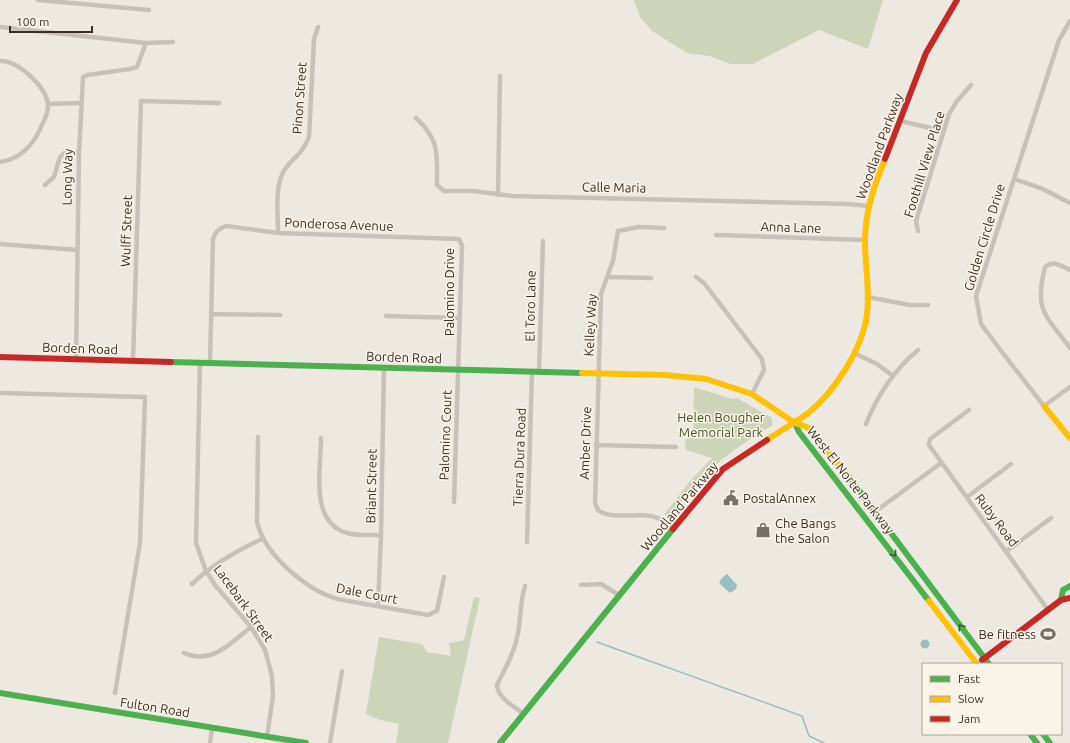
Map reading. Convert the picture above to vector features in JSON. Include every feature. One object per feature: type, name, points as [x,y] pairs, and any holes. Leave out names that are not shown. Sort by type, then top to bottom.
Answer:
[{"type":"main road","name":"Woodland Parkway","points":[[500,743],[673,528],[724,469],[795,423],[820,402],[854,353],[864,331],[867,297],[865,240],[868,206],[926,53],[957,0]]},
{"type":"main road","name":"Borden Road","points":[[0,357],[532,371],[692,377],[723,383],[752,394],[795,423]]},
{"type":"main road","name":"Golden Circle Drive","points":[[1044,406],[1070,438]]},
{"type":"main road","name":"West El Norte Parkway","points":[[795,423],[807,427],[820,441],[876,512],[988,663]]},
{"type":"main road","name":"West El Norte Parkway","points":[[795,423],[799,432],[976,663]]},
{"type":"main road","points":[[1061,600],[1063,590],[1070,586]]},
{"type":"main road","points":[[978,663],[1061,600],[1070,598]]},
{"type":"main road","name":"Fulton Road","points":[[0,693],[306,743]]},
{"type":"main road","points":[[1031,735],[1037,743]]},
{"type":"main road","points":[[1044,735],[1050,743]]},
{"type":"street","points":[[38,0],[149,10]]},
{"type":"street","name":"Golden Circle Drive","points":[[1044,406],[981,324],[976,304],[976,296],[1059,40],[1070,21]]},
{"type":"street","points":[[0,27],[146,43],[173,42]]},
{"type":"street","name":"Pinon Street","points":[[278,233],[281,176],[286,167],[304,149],[309,137],[314,39],[318,27]]},
{"type":"street","name":"Long Way","points":[[76,359],[79,153],[83,77],[87,75],[137,67],[146,43]]},
{"type":"street","points":[[0,61],[11,63],[30,76],[45,94],[48,104],[44,121],[31,146],[14,158],[0,162]]},
{"type":"street","points":[[498,195],[500,76]]},
{"type":"street","name":"Foothill View Place","points":[[918,231],[916,221],[950,114],[957,101],[971,85]]},
{"type":"street","name":"Wulff Street","points":[[133,361],[141,102],[219,103]]},
{"type":"street","points":[[48,104],[81,103]]},
{"type":"street","name":"Calle Maria","points":[[416,118],[430,132],[435,143],[437,185],[444,191],[473,191],[498,195],[850,204],[868,206]]},
{"type":"street","points":[[900,121],[944,131]]},
{"type":"street","points":[[45,185],[54,177],[60,157],[64,153],[79,153]]},
{"type":"street","points":[[1014,179],[1043,189],[1070,203]]},
{"type":"street","name":"Ponderosa Avenue","points":[[211,314],[213,240],[215,233],[219,229],[226,226],[278,233],[458,239]]},
{"type":"street","name":"Kelley Way","points":[[599,374],[601,294],[613,261],[618,231],[639,227],[664,228]]},
{"type":"street","name":"Anna Lane","points":[[716,235],[865,240]]},
{"type":"street","name":"Palomino Drive","points":[[458,239],[462,246],[458,369]]},
{"type":"street","name":"El Toro Lane","points":[[539,372],[543,241]]},
{"type":"street","points":[[0,244],[77,250]]},
{"type":"street","points":[[1070,270],[1057,263],[1050,263],[1045,267],[1040,288],[1041,306],[1044,314],[1070,348]]},
{"type":"street","points":[[607,277],[651,278]]},
{"type":"street","points":[[696,277],[704,283],[762,359],[764,370],[752,394]]},
{"type":"street","points":[[867,297],[910,305],[928,305]]},
{"type":"street","points":[[210,363],[211,314],[280,316]]},
{"type":"street","points":[[386,316],[460,318]]},
{"type":"street","points":[[866,424],[874,404],[893,376],[918,350]]},
{"type":"street","points":[[854,353],[877,364],[893,376]]},
{"type":"street","name":"Lacebark Street","points":[[200,362],[196,542],[206,571],[215,585],[251,627],[265,650],[272,676],[273,696],[267,737]]},
{"type":"street","name":"Briant Street","points":[[378,606],[381,535],[384,367]]},
{"type":"street","name":"Palomino Court","points":[[454,502],[458,369]]},
{"type":"street","name":"Tierra Dura Road","points":[[528,542],[532,371]]},
{"type":"street","name":"Amber Drive","points":[[599,374],[595,503],[600,512],[606,514],[652,516],[673,528]]},
{"type":"street","points":[[1044,406],[1070,387]]},
{"type":"street","points":[[0,393],[145,397],[140,543],[115,693]]},
{"type":"street","name":"Ruby Road","points":[[969,410],[930,439],[929,442],[941,463],[1007,551],[1028,584],[1048,610]]},
{"type":"street","name":"Dale Court","points":[[258,437],[257,522],[262,539],[268,548],[306,584],[337,599],[428,616],[437,611],[444,577]]},
{"type":"street","points":[[321,438],[320,500],[323,512],[328,522],[339,530],[349,534],[381,535]]},
{"type":"street","points":[[596,445],[676,447]]},
{"type":"street","points":[[876,512],[941,463]]},
{"type":"street","points":[[967,497],[1011,464]]},
{"type":"street","points":[[1007,551],[1051,518]]},
{"type":"street","points":[[192,584],[206,571],[233,553],[262,539]]},
{"type":"street","points":[[581,585],[601,584],[619,595]]},
{"type":"street","points":[[524,714],[500,696],[497,685],[514,650],[518,634],[522,598],[525,586]]},
{"type":"street","points":[[184,653],[203,657],[215,655],[251,627]]},
{"type":"street","points":[[330,743],[342,672]]},
{"type":"street","points":[[210,743],[212,728]]},
{"type":"green space","points":[[634,0],[883,0],[868,49],[819,30],[753,64],[731,64],[709,56],[687,53],[652,31],[640,17]]},
{"type":"green space","name":"Helen Bougher Memorial Park","points":[[694,387],[732,399],[737,398],[772,418],[772,426],[729,454],[705,475],[672,514],[664,515],[690,481],[712,458],[686,450],[685,440],[693,436]]},
{"type":"green space","points":[[474,597],[480,598],[448,743],[396,743],[399,724],[380,720],[366,714],[379,637],[422,644],[427,652],[451,656],[449,643],[464,640]]},
{"type":"water","points":[[727,574],[737,585],[736,589],[730,593],[719,583]]},
{"type":"water","points":[[923,640],[927,640],[929,644],[927,648],[923,648],[921,646],[921,642]]},
{"type":"waterway","points":[[597,642],[802,716],[809,736],[824,743]]},
{"type":"traffic: fast","points":[[171,362],[582,373]]},
{"type":"traffic: fast","points":[[795,423],[799,432],[929,601]]},
{"type":"traffic: fast","points":[[849,477],[988,663]]},
{"type":"traffic: fast","points":[[500,743],[673,529]]},
{"type":"traffic: fast","points":[[1061,600],[1063,590],[1070,586]]},
{"type":"traffic: fast","points":[[0,693],[306,743]]},
{"type":"traffic: fast","points":[[1031,735],[1037,743]]},
{"type":"traffic: fast","points":[[1044,735],[1050,743]]},
{"type":"traffic: slow","points":[[767,440],[807,414],[817,405],[846,369],[860,341],[868,305],[865,230],[868,209],[885,159]]},
{"type":"traffic: slow","points":[[582,373],[665,375],[706,379],[752,394],[795,423],[807,427],[849,477]]},
{"type":"traffic: slow","points":[[1044,406],[1070,438]]},
{"type":"traffic: slow","points":[[929,601],[976,663]]},
{"type":"traffic: jam","points":[[885,159],[926,53],[957,0]]},
{"type":"traffic: jam","points":[[0,357],[171,362]]},
{"type":"traffic: jam","points":[[673,529],[723,469],[767,440]]},
{"type":"traffic: jam","points":[[982,660],[1061,600],[1070,598]]},
{"type":"place","name":"PostalAnnex","points":[[731,498]]},
{"type":"place","name":"Che Bangs the Salon","points":[[763,530]]},
{"type":"place","name":"Be fitness","points":[[1048,634]]}]
